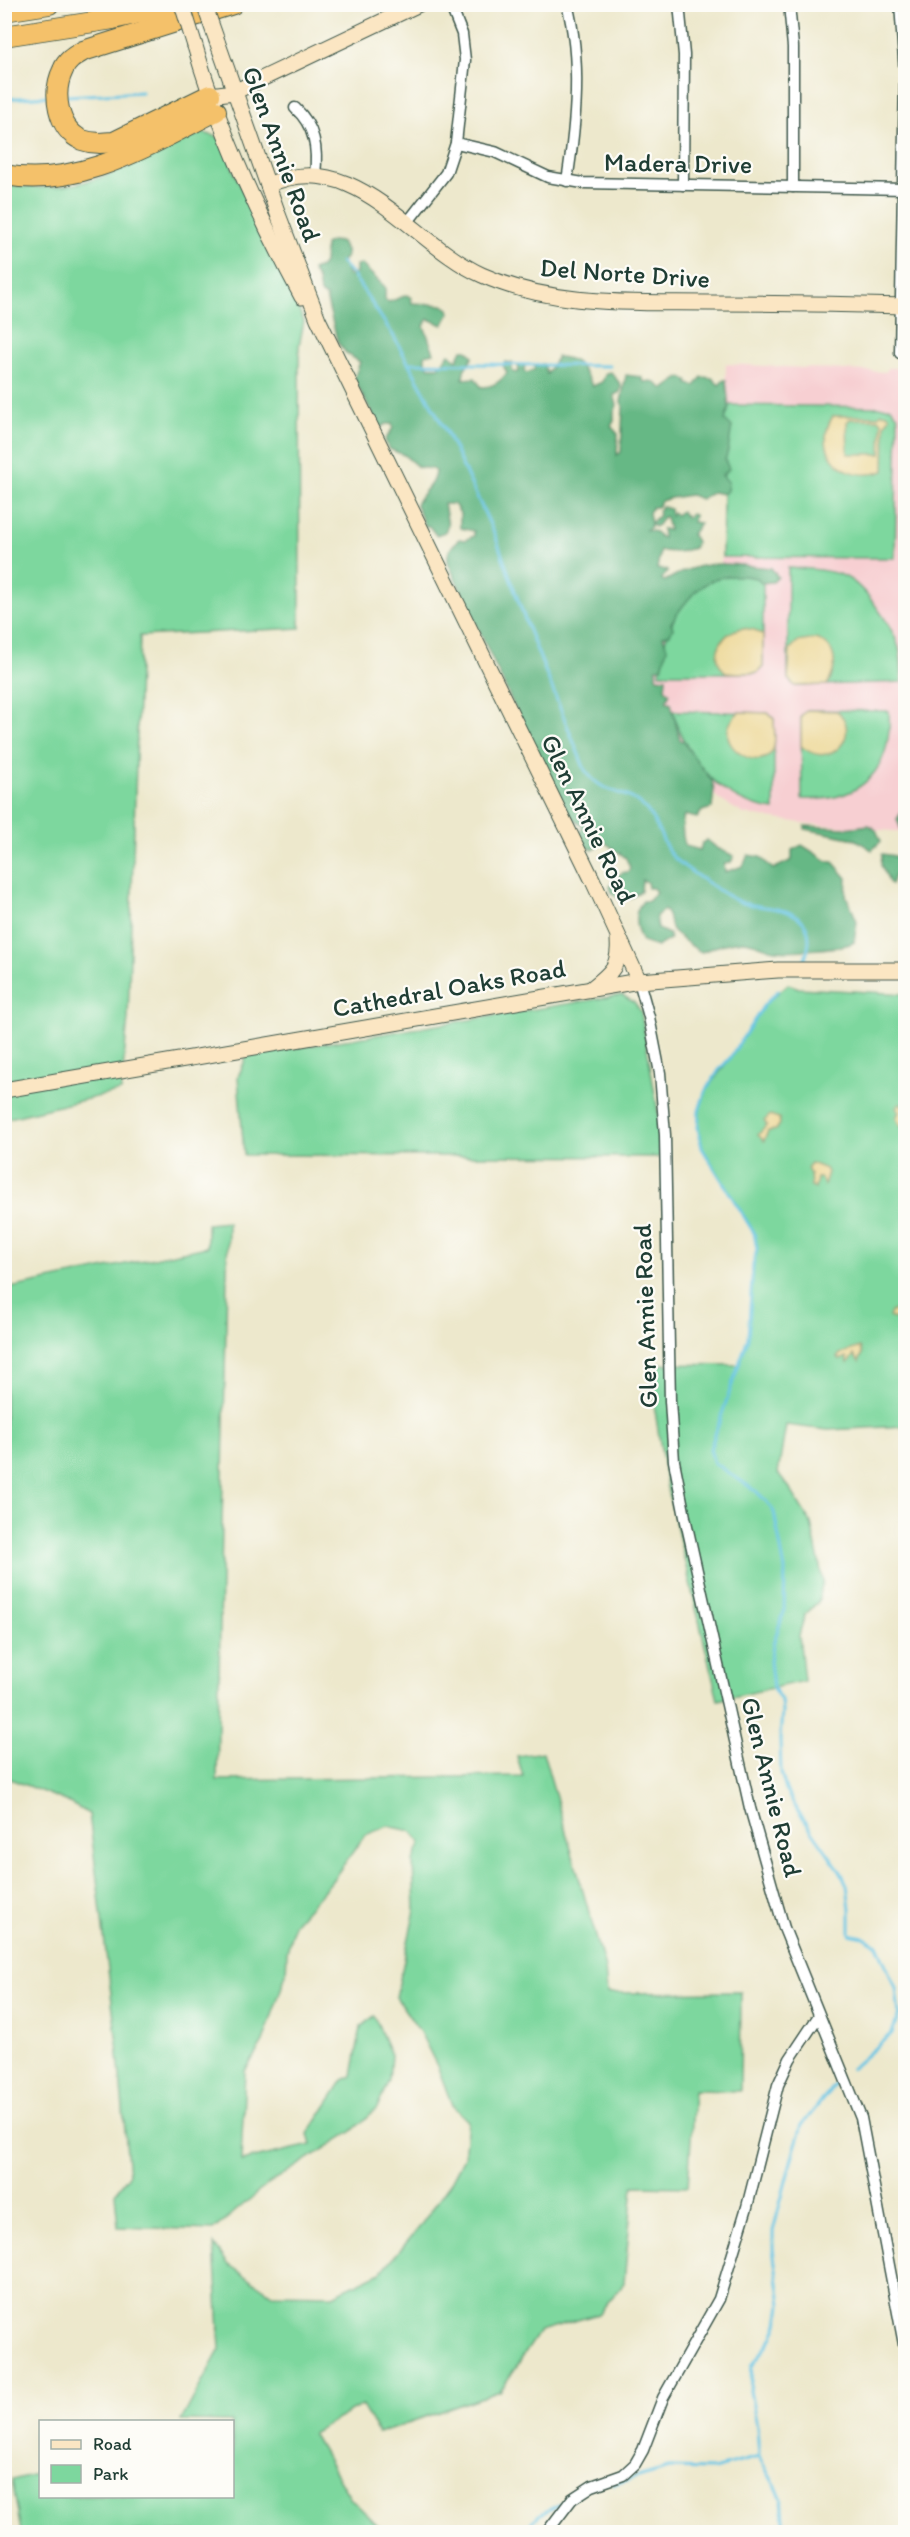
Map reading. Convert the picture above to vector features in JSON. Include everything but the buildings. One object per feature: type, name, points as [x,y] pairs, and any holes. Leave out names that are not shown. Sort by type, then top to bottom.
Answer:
[{"type":"highway","points":[[4,11],[49,4]]},
{"type":"highway","points":[[4,36],[102,21],[181,4]]},
{"type":"highway","points":[[213,103],[114,142],[98,144],[80,139],[62,119],[59,109],[58,84],[70,59],[83,51],[233,4]]},
{"type":"highway","points":[[4,175],[43,177],[90,170],[132,154],[213,103]]},
{"type":"main road","name":"Glen Annie Road","points":[[181,4],[213,103],[270,235],[302,298],[318,319]]},
{"type":"main road","name":"Glen Annie Road","points":[[204,4],[318,319],[639,981]]},
{"type":"main road","points":[[213,103],[419,4]]},
{"type":"main road","name":"Del Norte Drive","points":[[268,185],[295,175],[339,181],[382,202],[454,260],[481,275],[514,287],[555,297],[615,301],[903,305]]},
{"type":"main road","points":[[592,988],[611,972],[618,959],[617,933]]},
{"type":"main road","name":"Cathedral Oaks Road","points":[[4,1090],[639,981],[713,973],[778,970],[906,970]]},
{"type":"street","points":[[407,223],[446,173],[456,143],[465,60],[462,34],[450,4]]},
{"type":"street","points":[[567,4],[573,25],[577,62],[567,181]]},
{"type":"street","points":[[679,4],[684,55],[683,185]]},
{"type":"street","points":[[789,4],[793,47],[792,187]]},
{"type":"street","points":[[900,4],[905,75],[903,305],[900,353]]},
{"type":"street","points":[[295,108],[309,122],[312,129],[315,145],[315,176]]},
{"type":"street","name":"Madera Drive","points":[[456,143],[487,149],[540,174],[567,181],[604,184],[904,189]]},
{"type":"street","name":"Glen Annie Road","points":[[639,981],[660,1073],[665,1135],[670,1391],[674,1461],[750,1808],[784,1928],[818,2017],[849,2083],[864,2129],[906,2355]]},
{"type":"street","points":[[548,2532],[572,2499],[592,2486],[623,2475],[635,2464],[643,2450],[663,2398],[719,2299],[747,2207],[778,2085],[790,2059],[818,2017]]},
{"type":"shaded area","points":[[726,364],[886,372],[887,368],[905,368],[905,832],[802,823],[744,814],[720,800],[691,773],[654,674],[658,642],[693,580],[721,565]]},
{"type":"green space","points":[[204,133],[218,137],[223,143],[235,174],[304,321],[299,346],[300,628],[140,636],[128,1018],[121,1091],[5,1119],[4,184],[44,188],[81,183],[117,172]]},
{"type":"green space","points":[[331,241],[341,242],[346,250],[346,257],[342,261],[349,276],[356,273],[356,265],[361,264],[385,287],[385,300],[389,302],[407,295],[411,298],[412,303],[443,305],[449,309],[450,313],[443,325],[428,319],[424,326],[434,353],[425,355],[425,363],[429,367],[439,367],[449,354],[457,360],[462,350],[467,350],[473,356],[464,370],[463,379],[475,378],[481,387],[493,385],[507,373],[503,365],[505,362],[512,363],[512,371],[515,373],[519,371],[518,365],[520,364],[525,365],[524,371],[527,373],[534,370],[535,366],[543,364],[547,374],[557,357],[571,359],[579,365],[593,386],[602,382],[606,373],[611,372],[621,385],[620,392],[614,395],[617,405],[611,426],[618,434],[617,455],[621,452],[623,406],[621,402],[626,375],[641,377],[644,382],[652,381],[664,389],[681,377],[688,381],[688,384],[695,386],[702,377],[712,378],[719,385],[726,380],[729,408],[725,420],[732,427],[725,460],[729,469],[722,475],[728,482],[727,491],[723,494],[713,492],[701,499],[690,495],[671,498],[661,501],[657,507],[652,507],[649,513],[651,523],[659,515],[658,511],[662,506],[670,509],[671,516],[681,511],[687,518],[691,514],[694,515],[693,522],[700,523],[692,534],[696,542],[694,548],[678,552],[660,551],[657,569],[667,570],[662,578],[665,581],[692,568],[716,564],[771,568],[778,577],[773,582],[761,583],[757,578],[728,576],[707,583],[697,590],[680,610],[671,623],[673,628],[670,634],[663,636],[667,648],[662,668],[656,668],[656,677],[666,678],[665,689],[670,693],[666,701],[671,703],[680,740],[686,742],[686,746],[712,781],[714,789],[712,808],[702,811],[697,818],[684,815],[682,827],[684,842],[685,846],[700,850],[702,843],[707,840],[734,856],[731,862],[724,864],[725,872],[743,866],[748,855],[760,857],[773,869],[792,860],[792,850],[802,845],[827,861],[833,862],[847,878],[846,895],[857,921],[854,942],[828,948],[782,951],[743,941],[732,942],[702,952],[685,942],[673,930],[668,914],[664,910],[656,916],[658,929],[669,934],[670,939],[657,947],[642,942],[636,925],[637,911],[643,901],[649,901],[656,892],[653,888],[648,888],[647,882],[642,880],[641,891],[630,898],[620,899],[612,893],[610,887],[619,875],[628,872],[630,868],[626,858],[603,841],[593,850],[583,845],[579,836],[583,826],[571,817],[533,747],[449,565],[448,554],[451,548],[459,539],[465,540],[474,536],[474,531],[460,528],[460,513],[454,504],[444,504],[448,525],[445,532],[436,535],[429,526],[425,526],[416,505],[433,480],[435,471],[418,467],[404,455],[389,449],[385,440],[393,428],[392,424],[386,424],[380,428],[354,379],[360,362],[346,353],[338,343],[326,297],[320,293],[318,280],[312,270],[321,267],[324,263],[325,245]],"holes":[[[663,517],[666,517],[669,530],[662,529],[663,538],[656,532],[646,530],[650,528],[651,523],[654,527]]]},
{"type":"green space","points":[[725,405],[891,407],[898,416],[895,558],[722,557]]},
{"type":"green space","points":[[788,568],[816,569],[844,576],[868,596],[883,616],[898,645],[902,682],[795,686],[788,679]]},
{"type":"green space","points":[[731,574],[763,579],[763,667],[757,673],[660,673],[666,640],[679,610],[701,587]]},
{"type":"green space","points":[[807,710],[889,711],[889,732],[885,750],[879,766],[869,779],[857,788],[841,795],[823,799],[802,799],[801,716]]},
{"type":"green space","points":[[673,711],[768,713],[774,719],[774,810],[755,806],[738,798],[723,789],[709,776],[687,746]]},
{"type":"green space","points":[[905,789],[906,837],[904,837],[897,819]]},
{"type":"green space","points":[[869,825],[876,830],[881,841],[872,850],[855,839],[805,829],[805,826],[845,828]]},
{"type":"green space","points":[[882,854],[895,856],[905,863],[905,897],[900,884],[903,879],[899,872],[890,884],[881,865]]},
{"type":"green space","points":[[788,984],[799,988],[905,994],[905,1426],[828,1430],[786,1425],[778,1473],[811,1523],[823,1581],[818,1602],[805,1614],[799,1635],[804,1681],[718,1700],[667,1487],[653,1398],[653,1364],[739,1365],[748,1338],[753,1265],[757,1249],[754,1233],[702,1148],[698,1128],[699,1111],[705,1092],[764,1005]]},
{"type":"green space","points":[[622,995],[635,1003],[641,1012],[660,1124],[660,1157],[244,1155],[238,1077],[247,1056]]},
{"type":"green space","points":[[228,1222],[217,1780],[523,1776],[517,1756],[543,1752],[605,1968],[607,1993],[741,1992],[740,2091],[694,2090],[688,2187],[633,2186],[624,2283],[598,2314],[540,2331],[500,2391],[378,2433],[362,2405],[312,2433],[350,2498],[385,2532],[21,2532],[12,2480],[39,2473],[39,2498],[234,2498],[234,2420],[182,2420],[220,2349],[214,2244],[228,2264],[272,2294],[333,2295],[381,2272],[418,2229],[450,2184],[464,2157],[468,2121],[452,2105],[438,2068],[420,2032],[396,1997],[415,1910],[413,1861],[421,1843],[411,1831],[388,1826],[365,1835],[331,1882],[294,1924],[287,1952],[286,1974],[263,2042],[245,2071],[241,2161],[311,2145],[308,2134],[343,2080],[352,2076],[361,2027],[374,2016],[391,2055],[389,2080],[377,2108],[351,2132],[268,2184],[213,2230],[118,2227],[115,2193],[129,2175],[117,2043],[89,1814],[66,1801],[5,1777],[5,1289],[207,1247],[207,1224]]},
{"type":"sand","points":[[882,413],[890,417],[885,424],[884,471],[870,474],[857,473],[836,462],[829,453],[826,442],[827,429],[833,416],[878,416]],"holes":[[[850,419],[879,419],[882,423],[881,454],[848,454],[847,422]]]},
{"type":"sand","points":[[743,628],[755,630],[763,635],[763,667],[757,673],[727,673],[718,660],[719,646],[728,634]]},
{"type":"sand","points":[[816,639],[823,642],[832,652],[834,665],[831,678],[827,685],[795,686],[788,679],[790,649],[797,642]]},
{"type":"sand","points":[[807,710],[837,711],[844,720],[847,729],[845,739],[832,752],[823,755],[812,753],[801,746],[801,716]]},
{"type":"sand","points":[[739,712],[768,713],[774,719],[775,744],[769,756],[760,759],[750,758],[740,754],[732,746],[728,736],[730,724]]},
{"type":"sand","points":[[900,1103],[905,1115],[905,1124],[901,1127],[896,1118],[899,1112],[896,1107]]},
{"type":"sand","points":[[770,1115],[779,1118],[780,1124],[776,1130],[768,1131],[764,1141],[758,1135],[767,1125],[764,1121]]},
{"type":"sand","points":[[811,1163],[828,1172],[824,1185],[821,1178],[817,1178],[815,1189],[811,1186],[807,1168]]},
{"type":"sand","points":[[904,1305],[904,1319],[900,1320],[899,1315],[894,1319],[889,1317],[891,1312]]},
{"type":"sand","points":[[860,1347],[862,1354],[859,1362],[854,1355],[848,1363],[846,1357],[841,1360],[837,1358],[840,1354]]},
{"type":"waterway","points":[[66,96],[142,92]]},
{"type":"waterway","points":[[4,99],[50,96]]},
{"type":"waterway","points":[[341,262],[353,275],[393,335],[447,433],[495,535],[528,628],[585,770],[600,785],[630,797],[645,808],[669,852],[702,879],[740,902],[783,910],[798,917],[804,923],[809,937],[803,962]]},
{"type":"waterway","points":[[408,363],[610,366]]},
{"type":"waterway","points":[[779,990],[764,1005],[730,1058],[719,1070],[705,1092],[699,1111],[698,1128],[702,1148],[754,1233],[757,1249],[753,1265],[748,1338],[710,1449],[714,1463],[756,1491],[774,1512],[785,1570],[784,1612],[770,1661],[773,1688],[781,1700],[781,1772],[786,1790],[798,1811],[841,1872],[847,1885],[850,1934],[863,1937],[877,1945],[896,1988],[899,2014],[892,2033],[851,2069]]},
{"type":"waterway","points":[[785,2532],[782,2498],[759,2457],[757,2426],[750,2391],[752,2366],[773,2337],[778,2324],[781,2304],[773,2249],[773,2231],[793,2154],[802,2125],[839,2079]]},
{"type":"waterway","points":[[614,2484],[669,2468],[713,2469],[759,2457]]},
{"type":"waterway","points":[[522,2532],[539,2515],[566,2501]]}]
